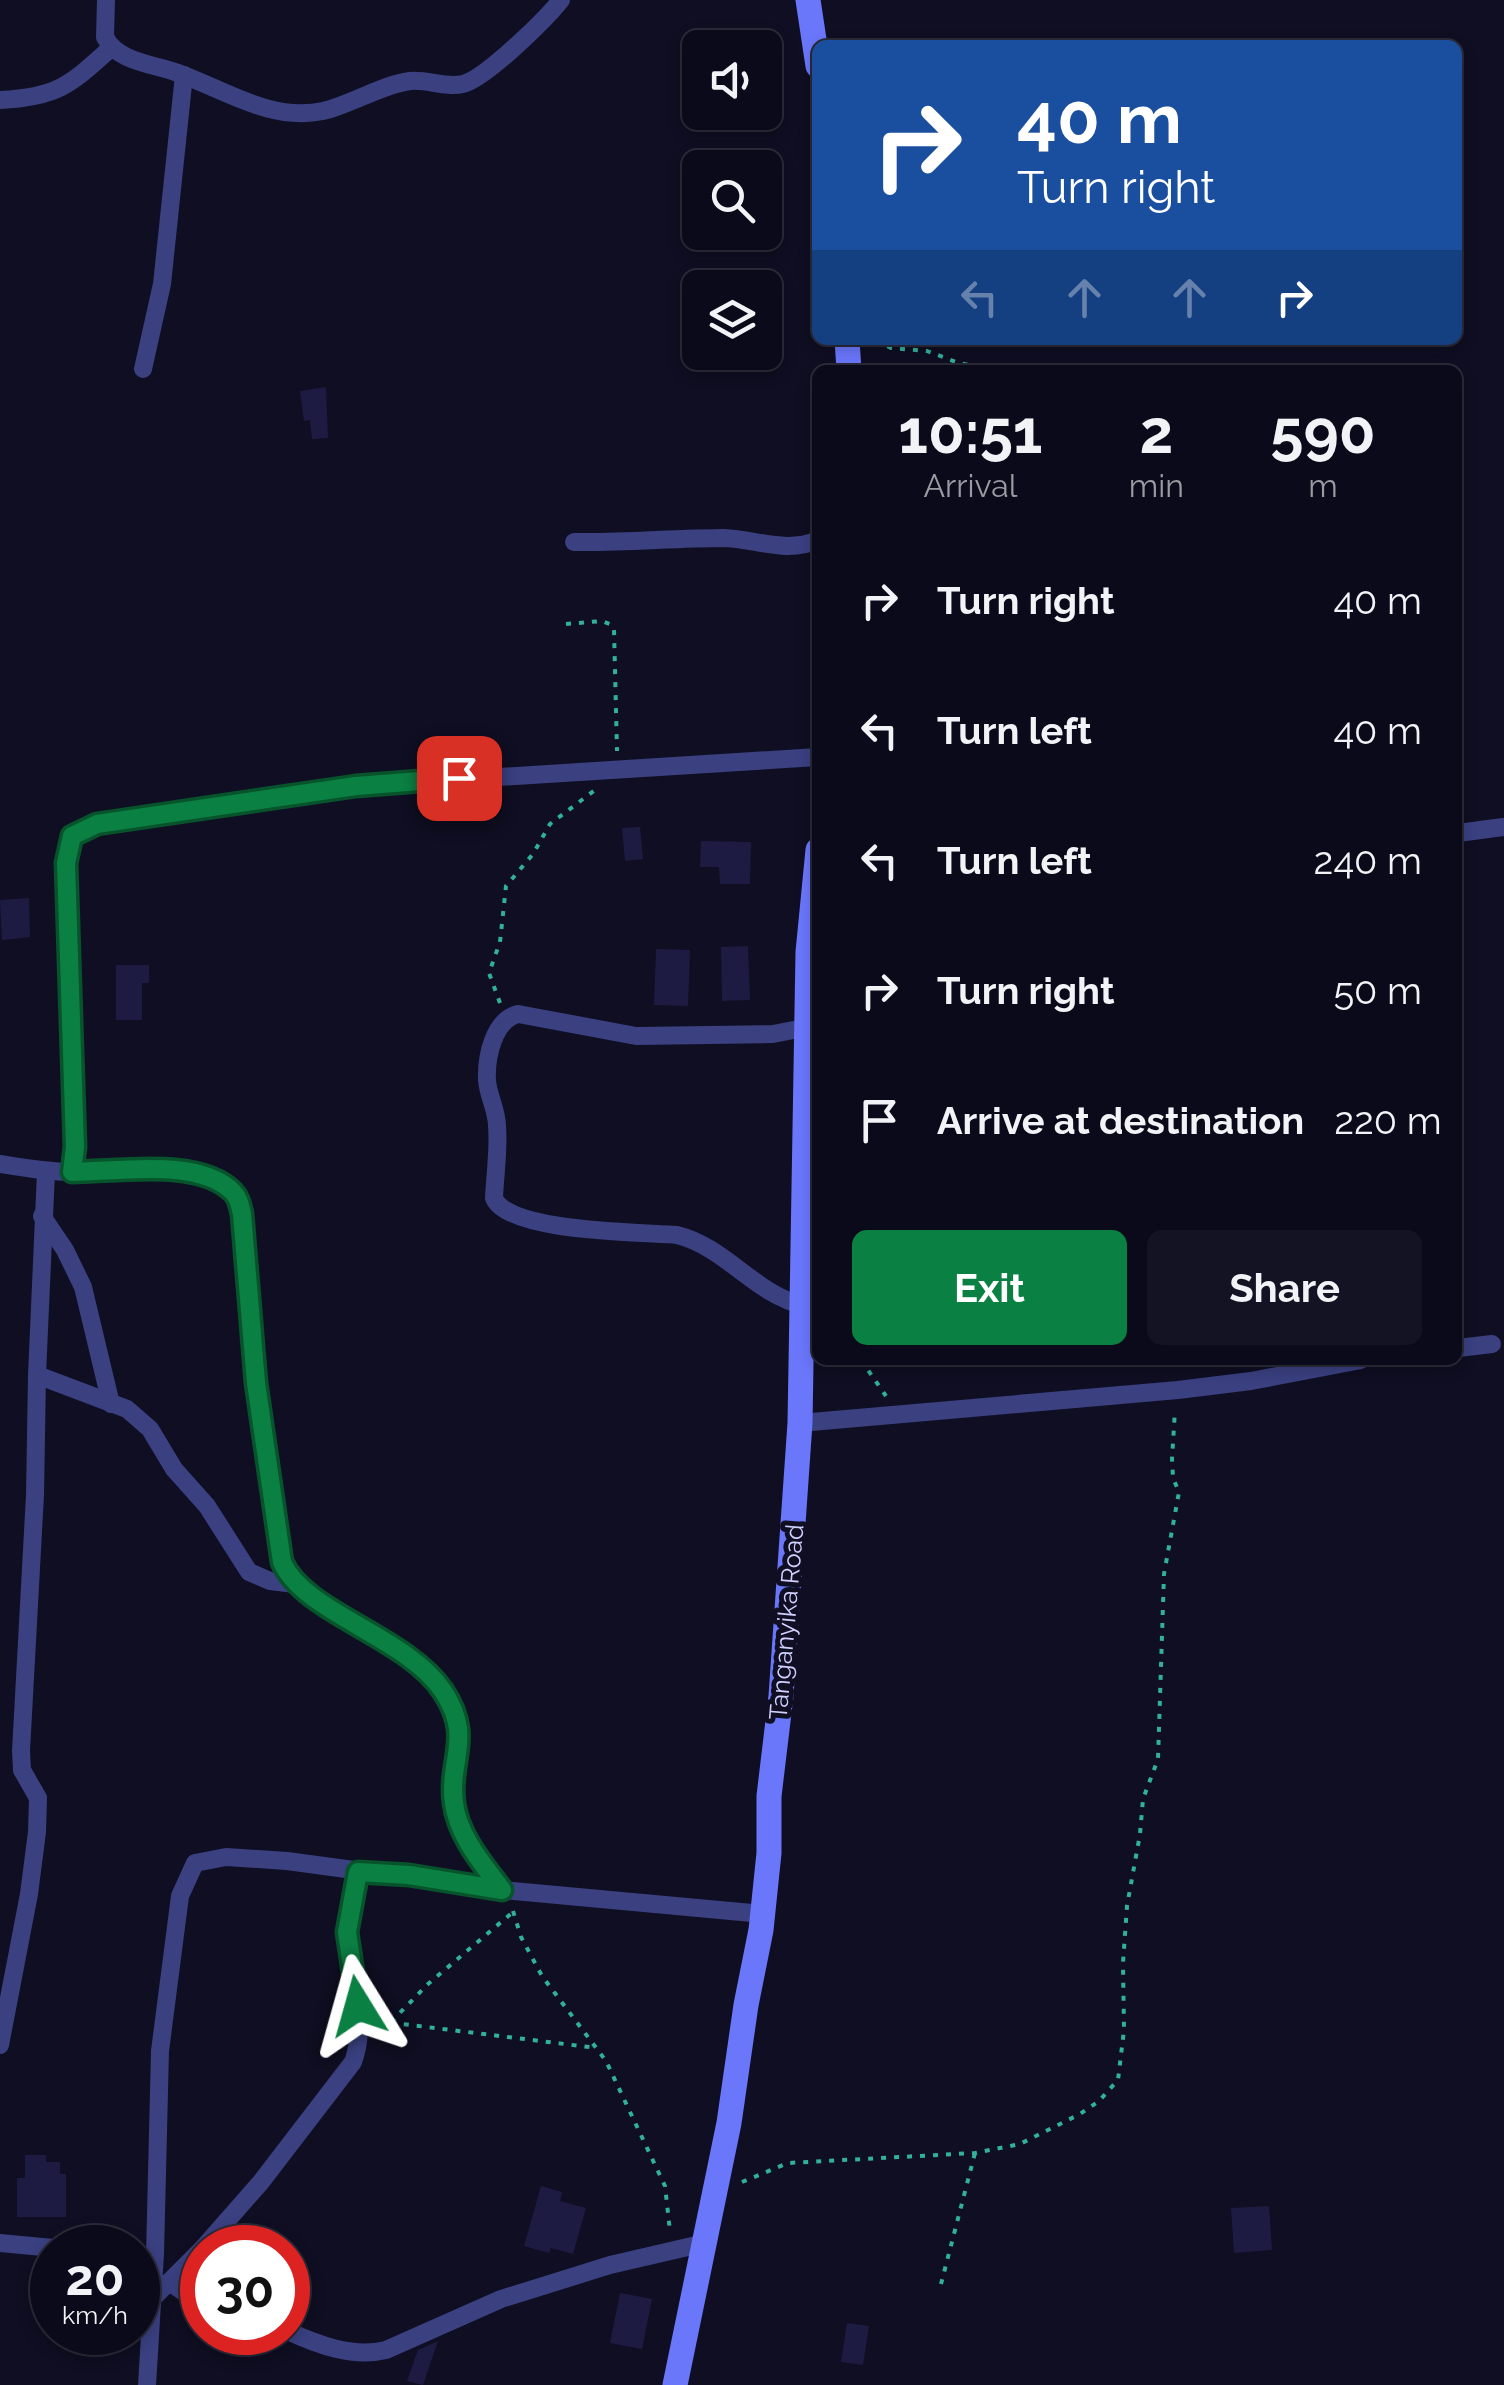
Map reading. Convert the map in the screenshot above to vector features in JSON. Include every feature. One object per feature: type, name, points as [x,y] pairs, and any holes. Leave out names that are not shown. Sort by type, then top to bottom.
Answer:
[{"type":"street","points":[[106,0],[104,31],[112,47],[129,58],[184,75],[243,102],[296,113],[321,112],[410,81],[464,84],[497,61],[561,0]]},
{"type":"street","points":[[808,0],[814,40]]},
{"type":"street","points":[[0,100],[38,96],[66,87],[112,47]]},
{"type":"street","points":[[143,369],[162,284],[184,75]]},
{"type":"street","points":[[574,542],[617,544],[731,538],[784,547],[812,541]]},
{"type":"street","points":[[72,1172],[75,1147],[66,863],[72,836],[80,830],[97,824],[356,786],[812,758]]},
{"type":"street","points":[[1462,831],[1503,826]]},
{"type":"street","name":"Tanganyika Road","points":[[675,2385],[714,2196],[763,1914],[769,1853],[770,1796],[800,1423],[805,1306],[808,952],[812,927]]},
{"type":"street","points":[[805,1306],[775,1296],[698,1240],[537,1222],[514,1217],[498,1207],[494,1198],[497,1116],[487,1080],[493,1042],[506,1017],[518,1014],[636,1036],[773,1034],[809,1027]]},
{"type":"street","points":[[0,1164],[46,1172],[180,1171],[212,1180],[237,1198],[242,1214],[247,1300],[269,1487],[282,1562],[295,1584]]},
{"type":"street","points":[[0,2045],[30,1894],[38,1832],[38,1798],[22,1770],[46,1172]]},
{"type":"street","points":[[42,1216],[65,1250],[83,1288],[110,1404]]},
{"type":"street","points":[[1462,1348],[1492,1344]]},
{"type":"street","points":[[800,1423],[1178,1390],[1336,1365]]},
{"type":"street","points":[[37,1375],[127,1409],[150,1429],[174,1469],[223,1527],[249,1572],[295,1584],[405,1654],[442,1690],[460,1733],[453,1789],[459,1823],[502,1890]]},
{"type":"street","points":[[0,1772],[22,1770]]},
{"type":"street","points":[[148,2225],[160,2051],[180,1896],[190,1869],[200,1860],[226,1856],[409,1875],[502,1890],[763,1914]]},
{"type":"street","points":[[223,2225],[353,2062],[360,2044],[347,1932],[358,1872]]},
{"type":"street","points":[[0,2242],[30,2245]]},
{"type":"street","points":[[310,2339],[353,2355],[366,2355],[386,2350],[501,2299],[610,2265],[705,2243]]},
{"type":"street","points":[[160,2291],[180,2271]]},
{"type":"street","points":[[169,2282],[180,2289]]},
{"type":"street","points":[[147,2385],[149,2355]]},
{"type":"path","points":[[885,345],[928,351],[968,365]]},
{"type":"path","points":[[506,1017],[489,973],[500,942],[506,886],[533,854],[550,824],[619,769],[614,630],[602,620],[566,624]]},
{"type":"path","points":[[865,1365],[902,1415]]},
{"type":"path","points":[[714,2196],[788,2163],[975,2154],[1020,2144],[1080,2114],[1118,2080],[1124,2030],[1122,1963],[1128,1906],[1143,1799],[1158,1759],[1164,1574],[1179,1492],[1173,1478],[1172,1458],[1178,1390]]},
{"type":"path","points":[[502,1890],[542,1976],[597,2048],[665,2186],[671,2250]]},
{"type":"path","points":[[392,2022],[428,1984],[514,1912]]},
{"type":"path","points":[[359,2020],[597,2048]]},
{"type":"path","points":[[941,2284],[975,2154]]},
{"type":"building","points":[[326,387],[328,438],[312,439],[310,420],[304,421],[300,391]]},
{"type":"building","points":[[640,827],[643,859],[625,861],[622,828]]},
{"type":"building","points":[[701,841],[751,842],[750,884],[720,884],[719,867],[700,867]]},
{"type":"building","points":[[29,898],[30,937],[2,940],[0,900]]},
{"type":"building","points":[[748,946],[750,1000],[722,1001],[721,947]]},
{"type":"building","points":[[656,949],[690,950],[688,1006],[654,1005]]},
{"type":"building","points":[[116,965],[149,965],[149,983],[142,983],[142,1020],[116,1020]]},
{"type":"building","points":[[25,2155],[46,2155],[46,2162],[60,2162],[60,2174],[66,2174],[66,2217],[17,2217],[17,2178],[25,2178]]},
{"type":"building","points":[[541,2186],[562,2192],[560,2201],[586,2208],[573,2254],[524,2246]]},
{"type":"building","points":[[1269,2206],[1272,2250],[1234,2253],[1231,2208]]},
{"type":"building","points":[[620,2293],[652,2299],[642,2349],[610,2343]]},
{"type":"building","points":[[847,2323],[869,2326],[863,2365],[841,2362]]},
{"type":"building","points":[[438,2341],[423,2385],[407,2381],[418,2350]]},
{"type":"route","points":[[358,2006],[347,1932],[358,1872],[409,1875],[502,1890],[465,1836],[454,1809],[460,1733],[442,1690],[414,1661],[306,1593],[286,1574],[269,1487],[247,1300],[242,1214],[234,1192],[212,1180],[180,1171],[72,1172],[75,1147],[66,863],[72,836],[97,824],[356,786],[459,778]]}]
